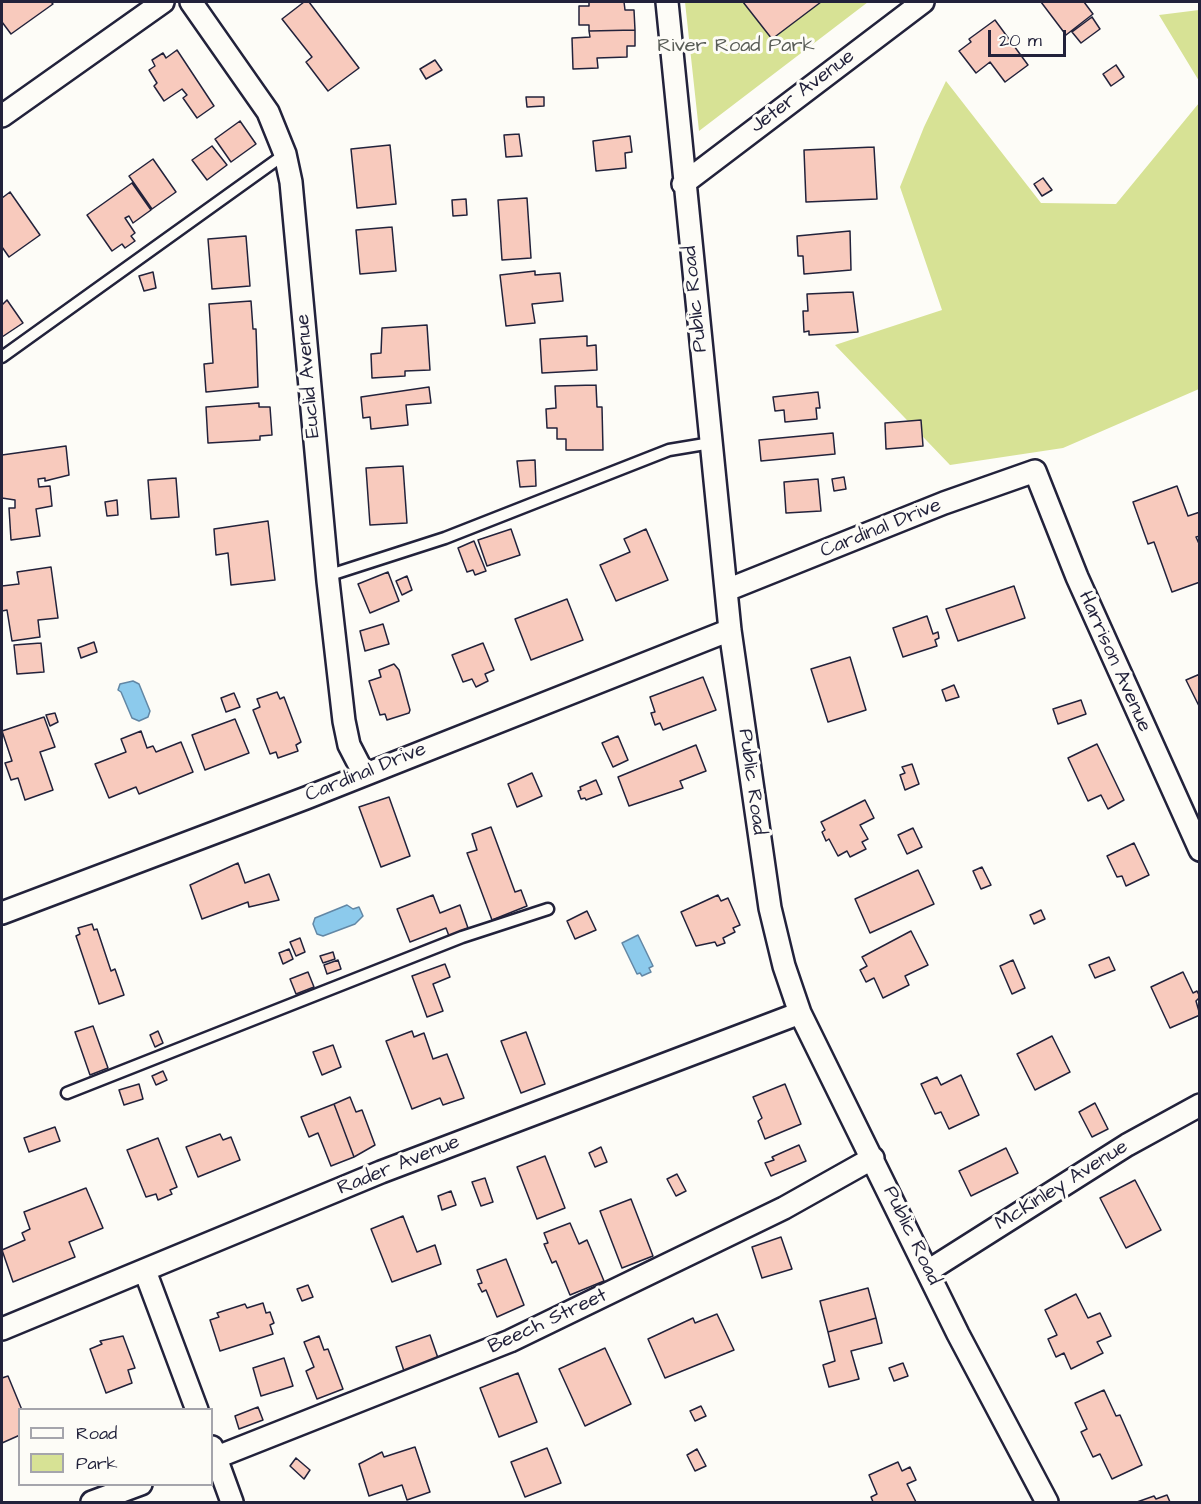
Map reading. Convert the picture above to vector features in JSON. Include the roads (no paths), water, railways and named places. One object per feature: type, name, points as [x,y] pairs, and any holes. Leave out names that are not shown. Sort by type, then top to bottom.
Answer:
[{"type":"street","points":[[2,116],[163,2]]},
{"type":"street","name":"Euclid Avenue","points":[[191,2],[268,112],[285,154],[291,182],[327,576],[344,721],[350,746],[364,774]]},
{"type":"street","name":"Public Road","points":[[667,2],[683,184],[728,590],[730,630],[770,908],[784,966],[800,1013],[928,1271],[1047,1503]]},
{"type":"street","name":"Jeter Avenue","points":[[683,184],[923,2]]},
{"type":"street","name":"Cardinal Drive","points":[[728,590],[944,503],[1035,471]]},
{"type":"street","name":"Harrison Avenue","points":[[1035,471],[1081,588],[1200,850]]},
{"type":"street","name":"Cardinal Drive","points":[[2,913],[730,630]]},
{"type":"street","name":"Rader Avenue","points":[[2,1329],[381,1172],[800,1013]]},
{"type":"street","name":"McKinley Avenue","points":[[928,1271],[1127,1145],[1200,1105]]},
{"type":"street","name":"Beech Street","points":[[213,1454],[510,1341],[784,1208],[873,1158]]},
{"type":"street","points":[[145,1271],[196,1408]]},
{"type":"street","points":[[213,1454],[232,1503]]},
{"type":"street","points":[[92,1503],[138,1486]]},
{"type":"lane","points":[[2,357],[285,154]]},
{"type":"lane","points":[[327,576],[445,538],[669,450],[711,443]]},
{"type":"lane","points":[[68,1094],[462,937],[548,909]]},
{"type":"water","points":[[133,681],[139,684],[150,711],[148,717],[139,721],[132,718],[118,690],[120,684]]},
{"type":"water","points":[[347,905],[353,909],[359,907],[363,916],[355,924],[323,936],[317,934],[313,924],[315,918]]},
{"type":"water","points":[[638,935],[653,966],[649,968],[651,972],[642,976],[640,973],[637,974],[622,943]]},
{"type":"park label","name":"River Road Park","points":[[736,47]]}]
